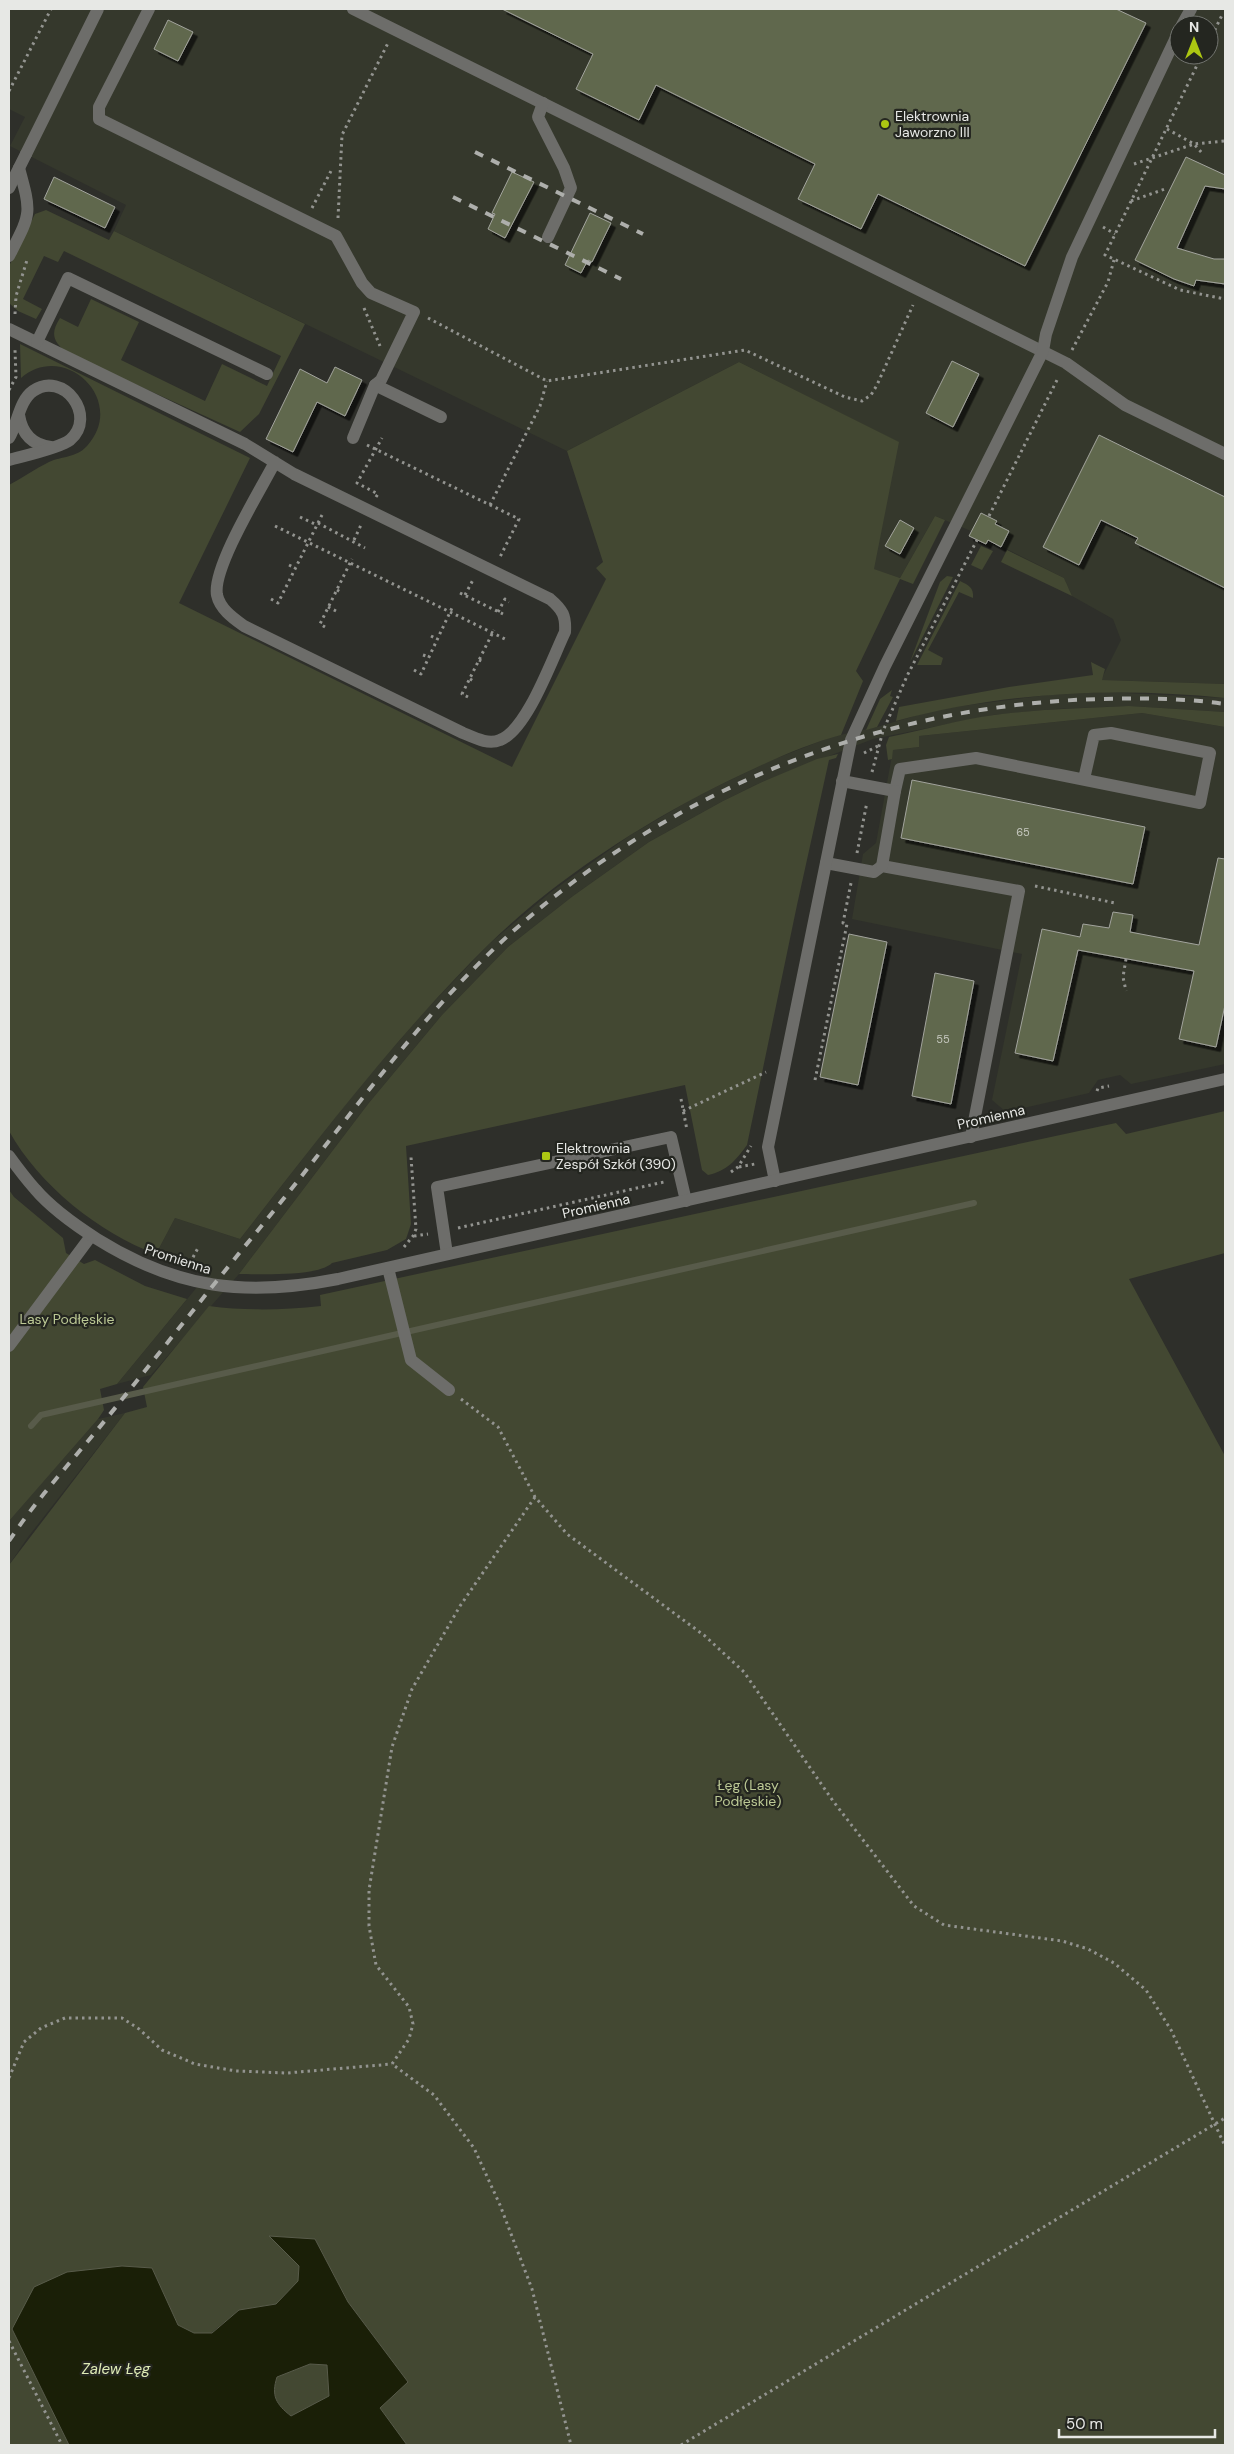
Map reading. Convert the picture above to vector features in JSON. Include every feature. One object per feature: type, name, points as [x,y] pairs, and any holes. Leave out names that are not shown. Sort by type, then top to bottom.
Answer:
[{"type":"street","points":[[9,188],[98,9]]},
{"type":"street","points":[[149,9],[99,107],[99,119],[336,236],[362,282],[371,292],[414,312],[380,380],[375,385],[353,438]]},
{"type":"street","points":[[353,9],[1066,362],[1125,405],[1225,454]]},
{"type":"street","points":[[775,1181],[768,1147],[851,740],[885,666],[1043,351],[1046,334],[1072,256],[1169,52]]},
{"type":"street","points":[[543,103],[538,116],[564,168],[571,188],[548,237]]},
{"type":"street","points":[[9,256],[25,225],[29,210],[19,168]]},
{"type":"street","points":[[37,342],[68,278],[267,374]]},
{"type":"street","points":[[12,324],[37,342],[245,444],[275,462],[369,510],[550,599],[560,608],[566,618],[565,632],[522,721],[510,734],[499,741],[484,741],[464,733],[244,626],[228,614],[217,596],[217,579],[275,462]]},
{"type":"street","points":[[375,385],[441,417]]},
{"type":"street","points":[[9,438],[27,397],[39,388],[54,386],[72,394],[80,412],[77,432],[70,440],[9,460]]},
{"type":"street","points":[[19,415],[25,435],[42,446],[52,447]]},
{"type":"street","points":[[826,863],[874,872],[882,866],[900,769],[976,758],[1200,803],[1210,753],[1111,733],[1094,735],[1084,779]]},
{"type":"street","points":[[842,781],[895,791]]},
{"type":"street","points":[[882,866],[1019,891],[971,1137]]},
{"type":"street","name":"Promienna","points":[[9,1156],[36,1190],[74,1225],[119,1253],[152,1268],[186,1280],[234,1288],[257,1289],[309,1285],[388,1268],[1225,1079]]},
{"type":"street","points":[[447,1254],[437,1187],[671,1137],[686,1201]]},
{"type":"street","points":[[9,1346],[91,1236]]},
{"type":"street","points":[[388,1268],[411,1360],[449,1390]]},
{"type":"path","points":[[9,91],[51,9]]},
{"type":"path","points":[[1219,21],[1223,13]]},
{"type":"path","points":[[336,236],[342,135],[395,30]]},
{"type":"path","points":[[1197,65],[1105,255],[1180,290],[1225,299]]},
{"type":"path","points":[[1166,129],[1194,144],[1202,153]]},
{"type":"path","points":[[1124,168],[1194,144],[1225,141]]},
{"type":"path","points":[[1131,201],[1165,189]]},
{"type":"path","points":[[12,324],[16,296],[27,259]]},
{"type":"path","points":[[989,516],[1108,282],[1114,260]]},
{"type":"path","points":[[362,302],[382,352]]},
{"type":"path","points":[[414,312],[547,381],[745,350],[845,397],[862,401],[871,396],[877,385],[915,303]]},
{"type":"path","points":[[9,390],[16,377],[15,348]]},
{"type":"path","points":[[490,505],[540,406],[547,381]]},
{"type":"path","points":[[353,438],[519,519],[500,557],[488,552],[465,595]]},
{"type":"path","points":[[354,540],[378,494],[357,484],[382,438]]},
{"type":"path","points":[[271,599],[278,603],[323,513]]},
{"type":"path","points":[[300,517],[354,540],[365,548]]},
{"type":"path","points":[[275,526],[505,639]]},
{"type":"path","points":[[325,627],[320,624],[352,559]]},
{"type":"path","points":[[289,565],[295,568]]},
{"type":"path","points":[[337,590],[342,593]]},
{"type":"path","points":[[460,593],[503,614]]},
{"type":"path","points":[[498,612],[505,599],[509,602]]},
{"type":"path","points":[[328,607],[336,611]]},
{"type":"path","points":[[414,670],[420,674],[452,608]]},
{"type":"path","points":[[468,697],[462,694],[493,632]]},
{"type":"path","points":[[432,636],[438,639]]},
{"type":"path","points":[[423,655],[428,658]]},
{"type":"path","points":[[479,660],[484,662]]},
{"type":"path","points":[[470,679],[475,682]]},
{"type":"path","points":[[1019,891],[1021,884],[1115,903]]},
{"type":"path","points":[[1126,959],[1123,977],[1126,991]]},
{"type":"path","points":[[684,1111],[767,1071],[765,1080]]},
{"type":"path","points":[[681,1098],[689,1139]]},
{"type":"path","points":[[725,1176],[738,1167],[752,1145]]},
{"type":"path","points":[[397,1250],[405,1246],[413,1236],[416,1222],[411,1157]]},
{"type":"path","points":[[413,1236],[681,1179]]},
{"type":"path","points":[[187,1268],[198,1248]]},
{"type":"path","points":[[449,1390],[498,1427],[535,1497],[567,1534],[705,1636],[744,1672],[833,1801],[914,1906],[944,1925],[1062,1941],[1088,1949],[1114,1964],[1146,1990],[1170,2030],[1225,2146]]},
{"type":"path","points":[[392,2064],[409,2039],[412,2024],[409,2008],[376,1965],[369,1926],[369,1890],[392,1747],[412,1689],[460,1606],[535,1497]]},
{"type":"path","points":[[9,2078],[24,2042],[41,2028],[65,2018],[122,2018],[162,2050],[195,2064],[236,2070],[287,2073],[392,2064],[434,2096],[474,2148],[500,2205],[532,2289],[571,2445]]},
{"type":"path","points":[[681,2445],[1225,2118]]},
{"type":"path","points":[[9,2341],[62,2445]]},
{"type":"shaded area","name":"Elektrownia Jaworzno III","points":[[9,9],[1225,9],[1225,684],[1101,680],[1121,640],[1113,619],[1072,596],[1064,578],[971,531],[935,516],[900,578],[873,569],[898,442],[739,362],[567,451],[114,231],[126,205],[10,146],[25,117],[9,109]]},
{"type":"shaded area","points":[[1105,692],[1225,698],[1225,712],[1129,706],[1056,709],[993,715],[873,739],[762,782],[723,801],[649,842],[573,896],[508,947],[442,1015],[368,1104],[239,1274],[151,1375],[117,1384],[212,1269],[194,1267],[156,1254],[175,1218],[240,1239],[354,1093],[423,1013],[490,943],[551,892],[629,836],[697,796],[772,760],[831,737],[877,727],[938,709],[1048,695]]},
{"type":"shaded area","points":[[1142,713],[1225,727],[1225,1064],[1131,1084],[1120,1075],[1098,1080],[1089,1093],[1006,1112],[992,1100],[1022,954],[852,919],[863,854],[876,843],[893,750],[919,747],[919,736]]},
{"type":"shaded area","points":[[125,1413],[28,1537],[9,1565],[9,1521],[12,1517],[98,1419]]},
{"type":"green space","points":[[46,210],[109,240],[114,231],[305,324],[259,414],[240,432],[67,353],[54,337],[57,324],[60,318],[78,327],[91,299],[139,322],[121,360],[205,401],[222,364],[267,386],[281,356],[64,251],[58,262],[44,256],[23,299],[42,309],[36,319],[18,311],[9,303],[9,266],[35,214]]},
{"type":"green space","points":[[20,344],[250,458],[179,603],[512,767],[606,579],[596,568],[603,562],[567,451],[739,362],[899,442],[874,569],[900,578],[935,516],[945,520],[913,584],[900,579],[856,671],[863,681],[841,735],[785,755],[698,796],[603,853],[542,897],[488,945],[454,979],[390,1051],[240,1239],[175,1218],[156,1254],[113,1234],[72,1205],[37,1170],[9,1131],[9,485],[49,462],[74,455],[83,450],[98,429],[100,411],[96,395],[86,381],[72,371],[56,366],[38,368],[21,378]]},
{"type":"green space","points":[[981,546],[993,551],[982,570],[971,565]]},
{"type":"green space","points":[[1007,550],[1064,578],[1072,596],[1001,562]]},
{"type":"green space","points":[[947,576],[953,577],[910,662],[940,582]]},
{"type":"green space","points":[[960,581],[968,585],[973,598],[959,592],[928,650],[943,658],[941,665],[917,665]]},
{"type":"green space","points":[[1091,662],[1105,669],[1102,680],[1225,684],[1225,698],[1142,693],[1059,694],[977,704],[936,711],[896,721],[899,707],[1009,687],[1093,675]]},
{"type":"green space","points":[[892,690],[890,696],[893,697],[877,727],[866,730],[880,699]]},
{"type":"green space","points":[[1129,706],[1225,712],[1225,727],[1142,713],[919,736],[919,747],[893,750],[892,759],[888,760],[886,745],[889,737],[954,722],[1028,711]]},
{"type":"green space","points":[[838,754],[836,758],[829,760],[747,1145],[730,1164],[721,1171],[708,1175],[702,1170],[685,1085],[406,1146],[411,1224],[406,1239],[387,1250],[332,1263],[314,1271],[288,1274],[239,1274],[368,1104],[442,1015],[508,947],[573,896],[649,842],[723,801],[762,782],[817,759]]},
{"type":"green space","name":"Łęg (Lasy Podłęskie)","points":[[1225,1111],[1225,1253],[1129,1279],[1225,1456],[1225,2445],[407,2445],[380,2408],[408,2382],[348,2302],[315,2239],[270,2237],[300,2266],[298,2281],[276,2304],[239,2310],[211,2333],[194,2333],[178,2325],[152,2268],[12,2329],[69,2445],[9,2445],[9,1565],[125,1413],[147,1407],[143,1387],[209,1306],[265,1309],[321,1306],[320,1295],[1116,1123],[1126,1134]]},
{"type":"green space","name":"Lasy Podłęskie","points":[[9,1190],[14,1197],[63,1238],[66,1253],[84,1264],[95,1260],[145,1286],[187,1299],[117,1384],[100,1389],[104,1410],[98,1419],[9,1521]]},
{"type":"green space","points":[[310,2364],[327,2365],[329,2396],[291,2416],[276,2399],[275,2384],[277,2377]]},
{"type":"water","name":"Zalew Łęg","points":[[269,2236],[315,2239],[348,2302],[408,2382],[380,2408],[407,2445],[69,2445],[12,2329],[34,2287],[67,2272],[122,2266],[152,2268],[178,2325],[194,2333],[212,2333],[239,2310],[276,2304],[298,2281],[299,2266]],"holes":[[[310,2364],[327,2365],[329,2396],[291,2416],[276,2399],[275,2384],[277,2377]]]},
{"type":"building","name":"Elektrownia Jaworzno III","points":[[502,9],[1116,9],[1146,23],[1025,266],[878,194],[861,229],[798,199],[815,164],[656,85],[639,120],[576,89],[593,54]]},
{"type":"building","points":[[168,20],[193,32],[178,61],[154,49]]},
{"type":"building","points":[[1186,157],[1225,175],[1225,189],[1205,186],[1177,248],[1214,259],[1225,259],[1225,284],[1196,280],[1194,286],[1174,279],[1135,260]]},
{"type":"building","points":[[512,172],[534,182],[505,238],[488,229],[495,214],[492,213]]},
{"type":"building","points":[[54,177],[115,207],[105,228],[44,199]]},
{"type":"building","points":[[590,213],[611,223],[592,262],[588,260],[581,273],[565,265]]},
{"type":"building","points":[[952,361],[979,374],[953,427],[926,413]]},
{"type":"building","points":[[335,367],[362,380],[345,416],[317,402],[293,452],[266,439],[300,369],[327,383]]},
{"type":"building","points":[[1099,435],[1225,497],[1225,588],[1135,543],[1138,538],[1101,520],[1079,565],[1043,547]]},
{"type":"building","points":[[981,513],[997,521],[995,524],[1009,531],[1001,547],[988,540],[986,544],[969,536]]},
{"type":"building","points":[[900,520],[914,528],[900,554],[885,546]]},
{"type":"building","points":[[912,780],[1145,827],[1133,884],[901,838]]},
{"type":"building","points":[[1218,858],[1225,859],[1225,1005],[1216,1047],[1179,1039],[1194,971],[1078,950],[1053,1061],[1015,1053],[1042,929],[1080,937],[1083,924],[1109,928],[1113,912],[1133,915],[1130,932],[1199,945]]},
{"type":"building","points":[[849,934],[887,942],[858,1085],[820,1077]]},
{"type":"building","points":[[935,973],[974,981],[951,1104],[912,1096]]},
{"type":"waterway","points":[[31,1426],[41,1415],[974,1203]]},
{"type":"railway","points":[[475,152],[643,234]]},
{"type":"railway","points":[[453,197],[621,279]]},
{"type":"railway","points":[[9,1541],[44,1494],[432,1014],[458,985],[523,922],[594,867],[670,819],[751,778],[834,746],[921,721],[1010,706],[1100,699],[1163,699],[1225,704]]},
{"type":"place","name":"Elektrownia Jaworzno III","points":[[885,124]]},
{"type":"place","name":"Elektrownia Zespół Szkół (390)","points":[[546,1156]]}]
